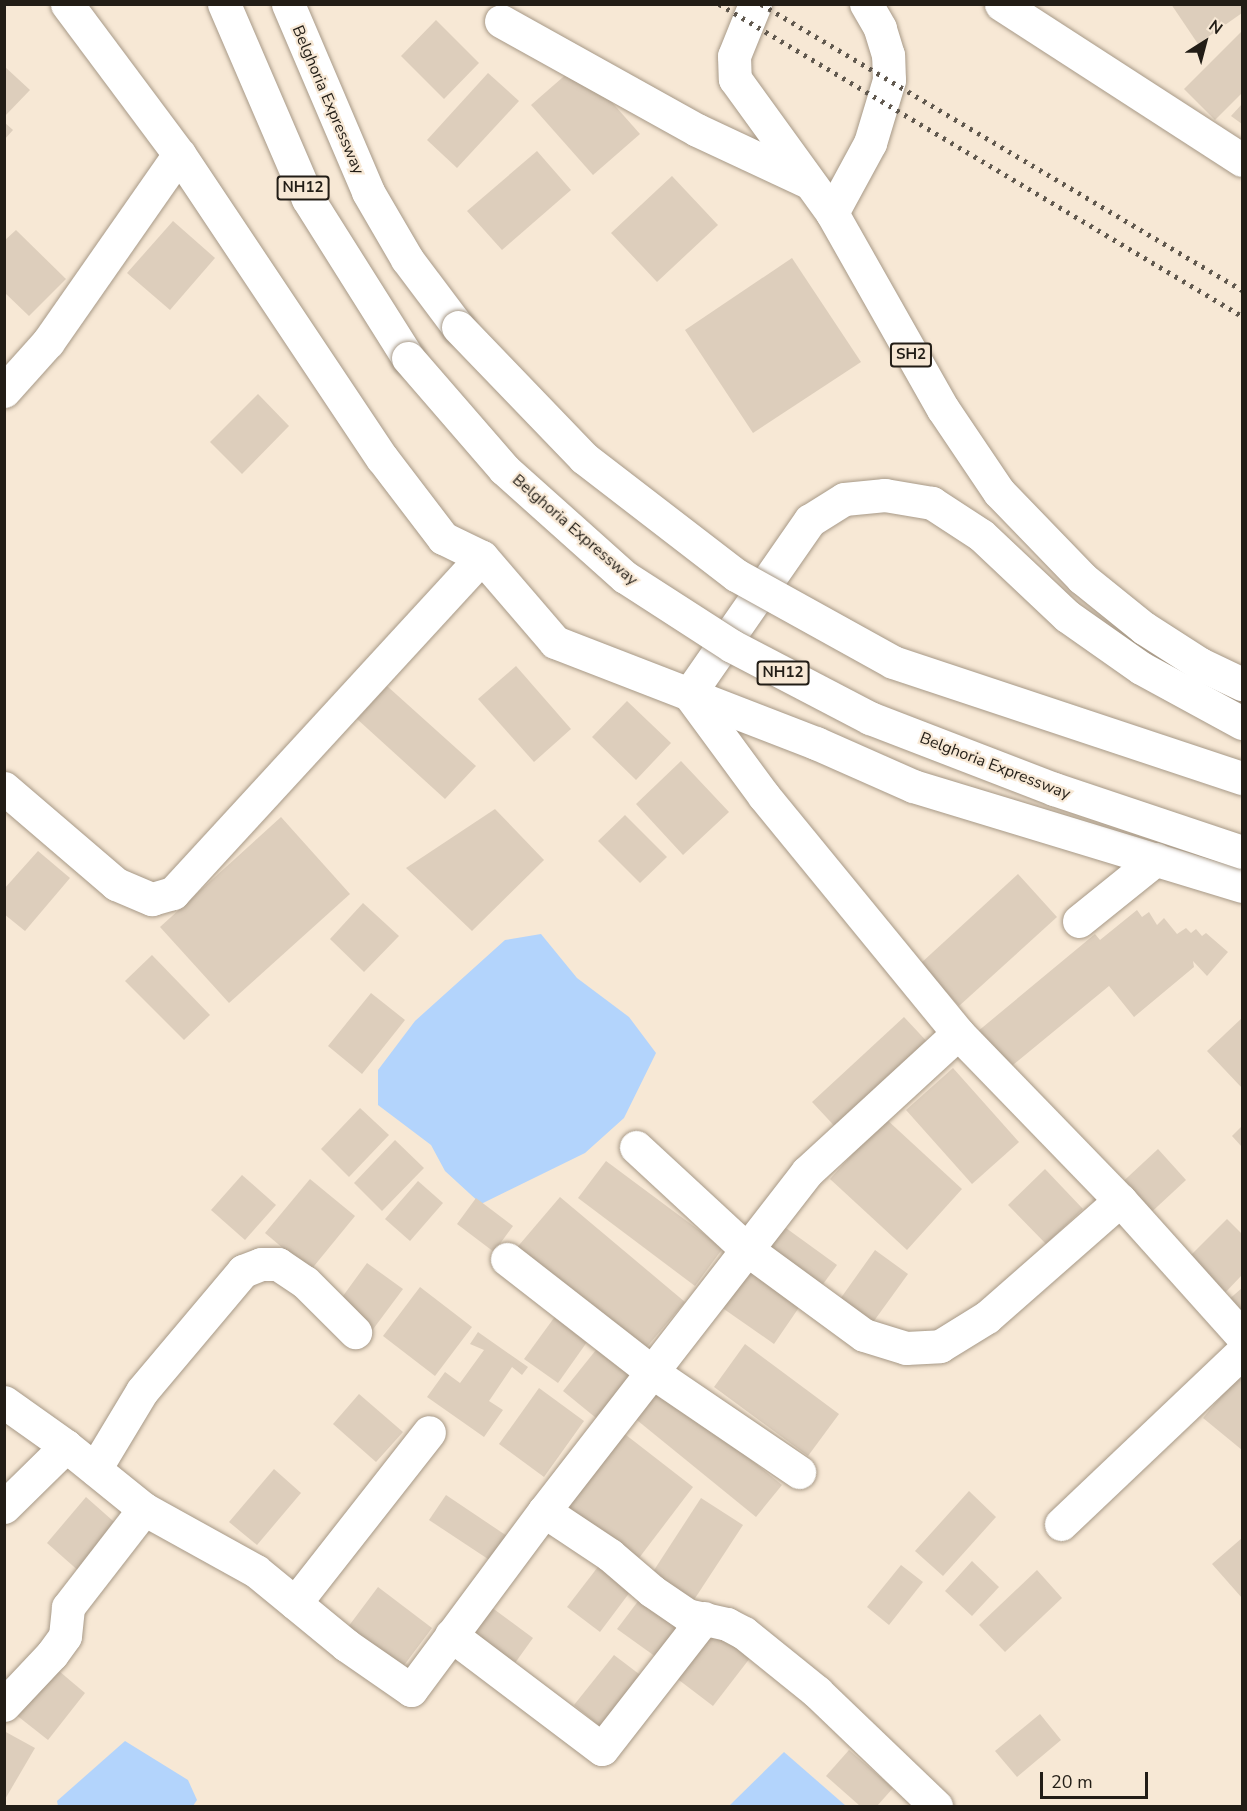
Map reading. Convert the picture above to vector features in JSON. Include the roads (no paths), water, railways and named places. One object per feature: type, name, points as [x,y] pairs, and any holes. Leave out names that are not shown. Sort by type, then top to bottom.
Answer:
[{"type":"main road","points":[[67,4],[178,154],[382,458],[443,538],[482,557],[555,642],[913,786],[1242,886]]},
{"type":"main road","name":"Belghoria Expressway","points":[[224,4],[308,199],[408,358],[504,470],[625,577],[732,646],[870,718],[1054,789],[1242,852]]},
{"type":"main road","name":"Belghoria Expressway","points":[[288,4],[368,192],[407,259],[458,327],[584,458],[736,575],[893,662],[1242,778]]},
{"type":"main road","name":"SH2","points":[[755,4],[734,56],[735,79],[832,213],[938,399],[999,492],[1082,578],[1144,628],[1200,664],[1242,684]]},
{"type":"main road","points":[[832,213],[870,143],[889,80],[883,37],[866,4]]},
{"type":"main road","points":[[1001,4],[1242,160]]},
{"type":"main road","points":[[501,21],[697,130],[808,182]]},
{"type":"main road","points":[[4,391],[48,342],[178,154]]},
{"type":"main road","points":[[689,694],[810,520],[844,499],[885,495],[932,503],[981,535],[1067,616],[1141,668],[1242,723]]},
{"type":"main road","points":[[4,788],[65,836],[116,884],[152,899],[173,893],[482,557]]},
{"type":"main road","points":[[689,694],[764,796],[958,1033],[1120,1200],[1242,1336]]},
{"type":"main road","points":[[1079,921],[1156,859]]},
{"type":"main road","points":[[4,1402],[66,1446],[144,1509],[256,1571],[411,1690],[544,1510],[745,1248],[807,1172],[958,1033]]},
{"type":"main road","points":[[636,1147],[745,1248],[864,1335],[906,1348],[940,1346],[987,1317],[1120,1200]]},
{"type":"main road","points":[[507,1259],[652,1372],[799,1472]]},
{"type":"main road","points":[[95,1469],[141,1391],[243,1271],[261,1264],[278,1263],[305,1282],[355,1332]]},
{"type":"main road","points":[[1061,1524],[1242,1352]]},
{"type":"main road","points":[[295,1603],[429,1432]]},
{"type":"main road","points":[[4,1507],[66,1446]]},
{"type":"main road","points":[[4,1705],[52,1654],[64,1636],[68,1606],[144,1509]]},
{"type":"main road","points":[[544,1510],[610,1555],[652,1592],[687,1615],[704,1618],[744,1633],[808,1684],[936,1806]]},
{"type":"main road","points":[[451,1635],[602,1749],[704,1618]]},
{"type":"water","points":[[541,934],[577,978],[629,1017],[656,1053],[624,1118],[585,1153],[481,1204],[445,1171],[431,1145],[378,1105],[378,1070],[415,1021],[505,940]]},
{"type":"water","points":[[125,1741],[188,1780],[197,1800],[193,1806],[58,1806],[57,1801]]},
{"type":"water","points":[[784,1752],[846,1806],[729,1806]]},
{"type":"railway","points":[[719,4],[1242,316]]},
{"type":"railway","points":[[761,4],[1242,290]]}]
